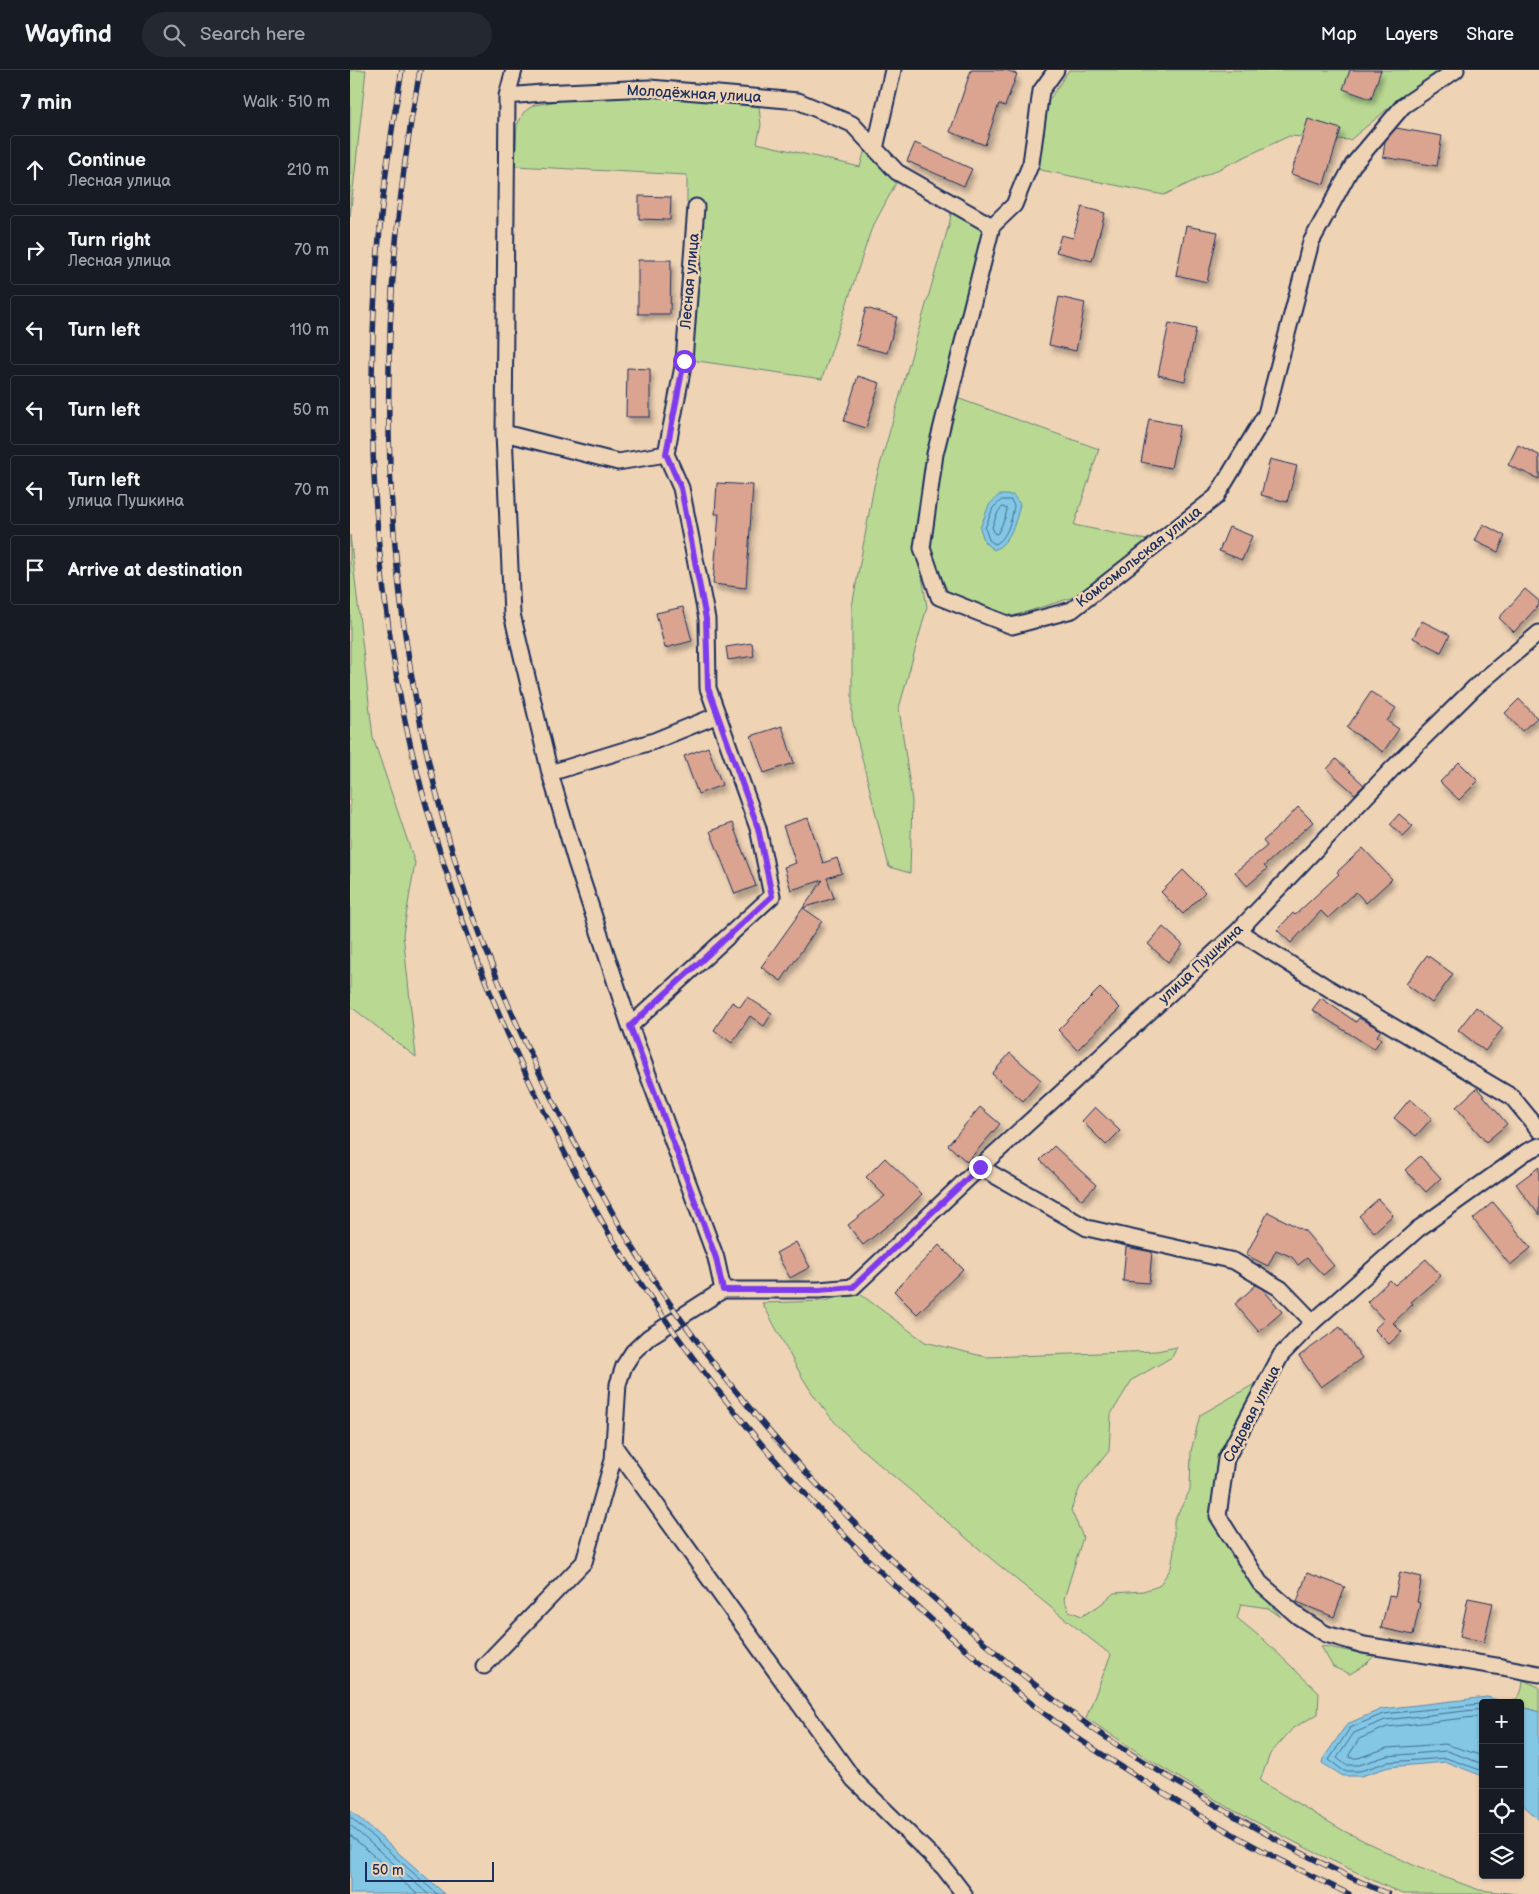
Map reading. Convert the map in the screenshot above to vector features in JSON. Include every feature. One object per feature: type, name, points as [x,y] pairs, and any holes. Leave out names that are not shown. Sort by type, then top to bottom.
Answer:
[{"type":"street","points":[[484,1666],[584,1562],[612,1460],[618,1384],[624,1366],[633,1352],[649,1337],[723,1290],[716,1258],[630,1026],[579,872],[550,773],[512,614],[504,433],[507,96],[514,70]]},
{"type":"street","points":[[875,149],[893,70]]},
{"type":"street","points":[[992,226],[1014,205],[1032,164],[1041,90],[1056,70]]},
{"type":"street","name":"Комсомольская улица","points":[[992,226],[935,454],[922,548],[939,597],[1012,626],[1072,610],[1216,497],[1266,414],[1311,242],[1353,165],[1403,106],[1456,70]]},
{"type":"street","name":"Молодёжная улица","points":[[507,96],[650,88],[798,101],[852,124],[896,172],[992,226]]},
{"type":"street","name":"Лесная улица","points":[[666,454],[684,361],[696,207]]},
{"type":"street","points":[[504,433],[618,462],[666,454],[681,488],[706,619],[708,688],[758,828],[772,896],[630,1026]]},
{"type":"street","name":"улица Пушкина","points":[[723,1290],[819,1290],[853,1287],[980,1167],[1238,931],[1392,769],[1468,694],[1539,633]]},
{"type":"street","points":[[550,773],[654,741],[718,715]]},
{"type":"street","points":[[1238,931],[1328,988],[1512,1098],[1539,1130]]},
{"type":"street","name":"Садовая улица","points":[[1539,1146],[1526,1152],[1418,1229],[1313,1322],[1281,1355],[1226,1459],[1218,1516],[1260,1583],[1299,1617],[1326,1634],[1364,1645],[1539,1674]]},
{"type":"street","points":[[980,1167],[1087,1228],[1234,1261],[1281,1288],[1313,1322]]},
{"type":"street","points":[[614,1446],[854,1780],[944,1868],[964,1894]]},
{"type":"green space","points":[[350,70],[366,70],[350,217]]},
{"type":"green space","points":[[1069,70],[1441,70],[1402,97],[1350,140],[1289,136],[1164,195],[1036,169],[1049,100]]},
{"type":"green space","points":[[676,98],[759,107],[761,125],[757,143],[860,167],[865,149],[896,183],[871,230],[822,379],[691,360],[703,205],[687,203],[687,175],[515,166],[517,125],[524,112],[534,105],[570,99]]},
{"type":"green space","points":[[951,211],[985,229],[918,552],[927,607],[899,708],[912,801],[910,873],[889,867],[852,718],[852,607],[874,486],[950,221]]},
{"type":"green space","points":[[954,397],[1099,449],[1074,525],[1151,541],[1071,598],[1013,616],[949,594],[927,547],[940,455]]},
{"type":"green space","points":[[350,535],[373,738],[415,863],[403,934],[416,1057],[350,1006]]},
{"type":"green space","points":[[856,1291],[925,1342],[986,1357],[1157,1351],[1177,1347],[1172,1357],[1132,1380],[1111,1414],[1109,1451],[1080,1487],[1071,1510],[1083,1537],[1064,1599],[1069,1611],[1082,1616],[1100,1605],[1114,1593],[1143,1591],[1159,1586],[1171,1568],[1174,1550],[1174,1521],[1190,1490],[1191,1451],[1200,1415],[1258,1382],[1218,1461],[1210,1513],[1228,1549],[1246,1577],[1281,1617],[1268,1608],[1241,1604],[1237,1618],[1264,1640],[1319,1693],[1318,1714],[1293,1728],[1270,1754],[1260,1781],[1344,1831],[1417,1867],[1479,1890],[1517,1894],[1402,1894],[1310,1850],[1233,1810],[1153,1762],[1086,1718],[1111,1655],[969,1540],[876,1462],[843,1431],[812,1393],[762,1303],[825,1301]]},
{"type":"green space","points":[[1321,1646],[1374,1656],[1366,1664],[1350,1674],[1333,1667]]},
{"type":"green space","points":[[1523,1680],[1539,1687],[1539,1712],[1524,1707],[1524,1699],[1516,1699],[1522,1689]]},
{"type":"water","points":[[999,495],[1013,495],[1020,504],[1009,536],[1005,542],[994,550],[985,543],[980,528],[989,505]]},
{"type":"water","points":[[1487,1697],[1494,1699],[1479,1699],[1479,1774],[1446,1762],[1389,1767],[1361,1776],[1343,1776],[1322,1763],[1347,1724],[1382,1709]]},
{"type":"water","points":[[1524,1707],[1539,1712],[1539,1820],[1524,1806]]},
{"type":"water","points":[[350,1810],[445,1894],[350,1894]]},
{"type":"building","points":[[971,70],[1006,70],[1017,74],[1005,106],[999,104],[985,145],[950,132]]},
{"type":"building","points":[[1350,70],[1381,70],[1371,99],[1343,89]]},
{"type":"building","points":[[1308,119],[1341,129],[1324,184],[1291,174]]},
{"type":"building","points":[[1396,128],[1442,136],[1437,166],[1383,157],[1385,141]]},
{"type":"building","points":[[915,143],[972,169],[964,186],[907,161]]},
{"type":"building","points":[[639,196],[671,197],[670,220],[639,219]]},
{"type":"building","points":[[1082,207],[1105,213],[1092,261],[1056,252],[1061,235],[1073,238]]},
{"type":"building","points":[[1186,226],[1218,232],[1207,282],[1176,275]]},
{"type":"building","points":[[638,260],[671,260],[670,314],[638,314]]},
{"type":"building","points":[[1059,297],[1085,303],[1076,351],[1049,345]]},
{"type":"building","points":[[866,308],[897,317],[887,353],[856,345]]},
{"type":"building","points":[[1169,323],[1196,329],[1185,381],[1158,375]]},
{"type":"building","points":[[627,368],[650,369],[650,417],[626,417]]},
{"type":"building","points":[[858,376],[880,383],[866,428],[844,421]]},
{"type":"building","points":[[1149,419],[1180,425],[1171,468],[1141,462]]},
{"type":"building","points":[[1518,445],[1539,455],[1539,479],[1508,465]]},
{"type":"building","points":[[1270,459],[1297,466],[1287,502],[1261,495]]},
{"type":"building","points":[[717,483],[753,485],[746,588],[713,584],[719,514],[715,514]]},
{"type":"building","points":[[1483,524],[1505,536],[1498,552],[1475,541]]},
{"type":"building","points":[[1229,527],[1252,536],[1242,560],[1219,551]]},
{"type":"building","points":[[1525,589],[1539,601],[1539,605],[1514,632],[1499,618]]},
{"type":"building","points":[[683,607],[692,641],[665,648],[656,613]]},
{"type":"building","points":[[1422,621],[1450,635],[1441,652],[1413,638]]},
{"type":"building","points":[[752,643],[754,656],[728,660],[726,647]]},
{"type":"building","points":[[1371,692],[1396,708],[1387,721],[1399,729],[1383,752],[1347,728]]},
{"type":"building","points":[[1519,699],[1537,718],[1522,731],[1505,713]]},
{"type":"building","points":[[782,726],[794,763],[764,773],[751,736]]},
{"type":"building","points":[[708,747],[722,785],[698,794],[684,756]]},
{"type":"building","points":[[1336,759],[1364,785],[1355,794],[1327,769]]},
{"type":"building","points":[[1459,762],[1478,781],[1459,800],[1440,782]]},
{"type":"building","points":[[1298,807],[1313,822],[1264,866],[1267,869],[1247,886],[1235,872],[1267,846],[1263,841]]},
{"type":"building","points":[[1399,814],[1413,826],[1403,836],[1390,824]]},
{"type":"building","points":[[808,818],[823,863],[837,858],[842,873],[827,878],[834,898],[803,908],[823,880],[791,890],[784,867],[796,863],[783,826]]},
{"type":"building","points":[[732,823],[756,886],[735,894],[710,831]]},
{"type":"building","points":[[1363,848],[1392,879],[1366,903],[1356,892],[1328,918],[1321,911],[1291,943],[1277,930],[1293,913],[1295,915],[1339,874],[1337,872]]},
{"type":"building","points":[[1183,870],[1205,892],[1183,914],[1161,892]]},
{"type":"building","points":[[803,908],[822,921],[781,981],[761,967]]},
{"type":"building","points":[[1163,927],[1183,945],[1168,962],[1148,944]]},
{"type":"building","points":[[1427,955],[1453,974],[1432,1003],[1406,984]]},
{"type":"building","points":[[1100,988],[1120,1008],[1077,1050],[1058,1030]]},
{"type":"building","points":[[747,997],[772,1013],[764,1026],[750,1016],[732,1043],[714,1030],[732,1002],[740,1007]]},
{"type":"building","points":[[1321,998],[1356,1022],[1359,1018],[1381,1030],[1377,1036],[1381,1039],[1374,1049],[1312,1010]]},
{"type":"building","points":[[1476,1007],[1503,1028],[1485,1051],[1458,1030]]},
{"type":"building","points":[[1010,1053],[1041,1080],[1023,1101],[992,1074]]},
{"type":"building","points":[[1477,1088],[1507,1124],[1486,1142],[1456,1107]]},
{"type":"building","points":[[1410,1099],[1432,1118],[1416,1136],[1394,1118]]},
{"type":"building","points":[[980,1107],[1000,1124],[967,1162],[948,1145]]},
{"type":"building","points":[[1095,1107],[1120,1131],[1106,1145],[1082,1121]]},
{"type":"building","points":[[1054,1146],[1096,1185],[1082,1200],[1040,1160]]},
{"type":"building","points":[[1420,1156],[1441,1178],[1426,1192],[1405,1170]]},
{"type":"building","points":[[885,1158],[922,1194],[902,1214],[863,1245],[848,1225],[885,1196],[866,1177]]},
{"type":"building","points":[[1539,1167],[1539,1215],[1516,1184]]},
{"type":"building","points":[[1378,1199],[1393,1215],[1374,1232],[1359,1216]]},
{"type":"building","points":[[1493,1202],[1531,1248],[1510,1265],[1473,1219]]},
{"type":"building","points":[[1268,1212],[1305,1231],[1334,1266],[1323,1275],[1307,1258],[1298,1265],[1292,1257],[1276,1250],[1268,1266],[1246,1255]]},
{"type":"building","points":[[796,1242],[810,1267],[790,1278],[776,1253]]},
{"type":"building","points":[[939,1245],[963,1269],[917,1314],[894,1291]]},
{"type":"building","points":[[1126,1247],[1152,1252],[1149,1283],[1123,1281]]},
{"type":"building","points":[[1426,1259],[1441,1276],[1411,1302],[1413,1304],[1393,1323],[1402,1332],[1389,1344],[1374,1329],[1384,1320],[1367,1302],[1390,1280],[1395,1285]]},
{"type":"building","points":[[1256,1285],[1262,1288],[1282,1312],[1259,1332],[1235,1304]]},
{"type":"building","points":[[1340,1327],[1362,1358],[1321,1387],[1299,1356]]},
{"type":"building","points":[[1400,1572],[1422,1577],[1417,1602],[1420,1603],[1413,1635],[1381,1628],[1389,1596],[1395,1597]]},
{"type":"building","points":[[1307,1573],[1345,1587],[1334,1617],[1297,1602]]},
{"type":"building","points":[[1468,1598],[1493,1603],[1484,1642],[1460,1636]]},
{"type":"railway","points":[[402,70],[390,145],[381,221],[372,374],[373,451],[377,527],[385,603],[408,736],[422,793],[448,876],[494,1002],[537,1097],[568,1159],[611,1237],[657,1307],[706,1374],[758,1440],[871,1563],[995,1675],[1091,1747],[1219,1827],[1270,1855],[1349,1894]]},
{"type":"railway","points":[[420,70],[404,169],[394,270],[389,371],[390,472],[398,573],[411,674],[431,773],[469,904],[509,1006],[539,1073],[572,1138],[634,1250],[676,1313],[710,1359],[746,1404],[822,1490],[904,1571],[1019,1672],[1112,1742],[1275,1839],[1331,1868],[1388,1894]]},
{"type":"route","points":[[684,361],[666,454],[681,488],[706,619],[708,688],[758,828],[772,896],[630,1026],[716,1258],[723,1290],[819,1290],[853,1287],[980,1167]]}]
